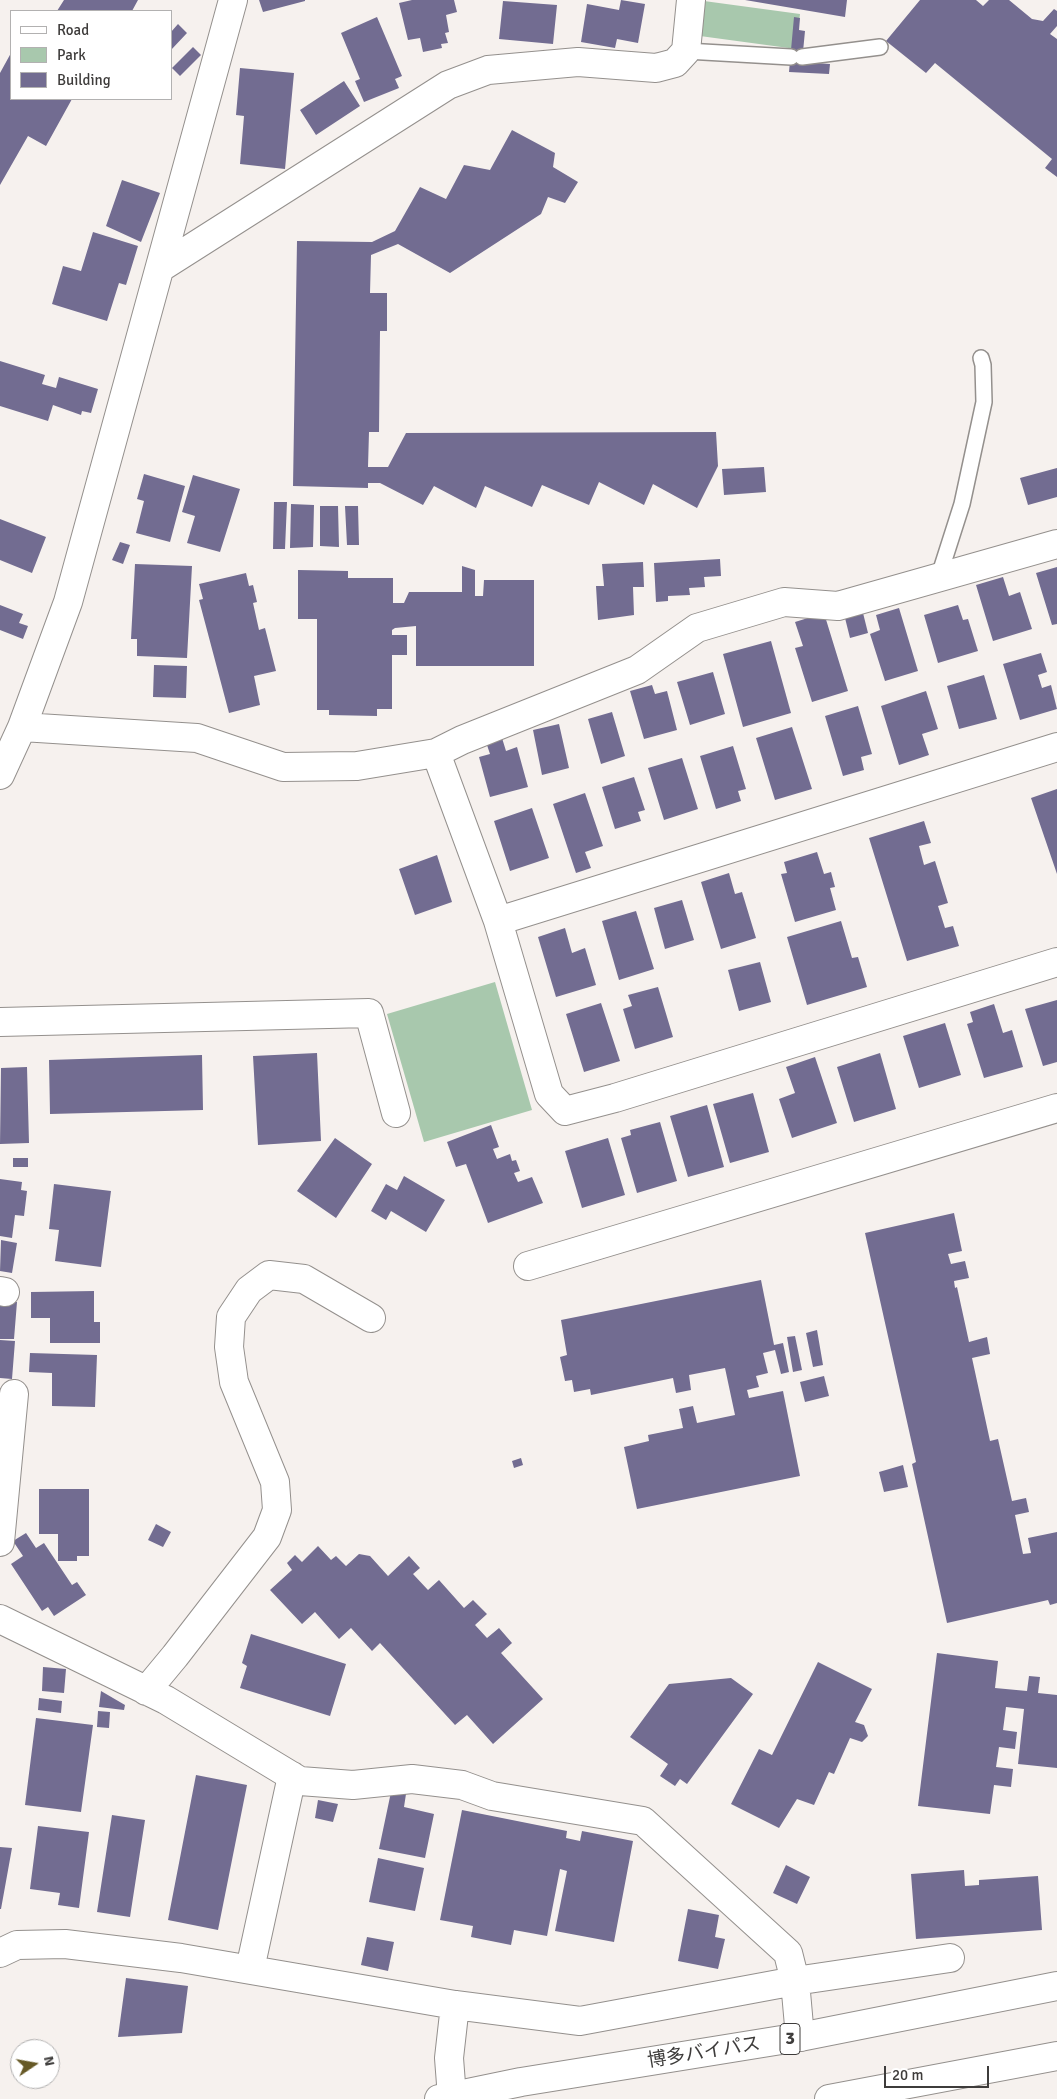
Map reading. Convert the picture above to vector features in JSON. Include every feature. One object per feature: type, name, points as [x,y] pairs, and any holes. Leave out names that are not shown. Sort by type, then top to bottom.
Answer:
[{"type":"main road","points":[[0,775],[22,727],[68,602],[233,0]]},
{"type":"main road","points":[[160,268],[448,84],[488,70],[497,69],[578,62],[656,68],[675,62],[686,51],[691,0]]},
{"type":"main road","points":[[22,727],[197,738],[283,767],[357,766],[436,753],[462,740],[637,670],[698,628],[784,602],[838,606],[1057,544]]},
{"type":"main road","points":[[498,921],[1057,747]]},
{"type":"main road","points":[[436,753],[498,921],[549,1094],[565,1111],[615,1098],[1057,962]]},
{"type":"main road","points":[[0,1022],[368,1013],[396,1113]]},
{"type":"main road","points":[[528,1266],[1057,1108]]},
{"type":"main road","points":[[146,1691],[176,1656],[267,1537],[277,1510],[275,1482],[234,1382],[229,1347],[231,1317],[249,1290],[269,1275],[304,1279],[371,1318]]},
{"type":"main road","points":[[0,1542],[14,1394]]},
{"type":"main road","points":[[0,1619],[166,1700],[300,1781],[353,1785],[412,1779],[462,1785],[492,1796],[643,1821],[788,1953],[794,1981],[800,2037]]},
{"type":"main road","points":[[250,1969],[292,1776]]},
{"type":"main road","points":[[0,1953],[17,1945],[66,1944],[181,1958],[455,2005],[580,2021],[794,1981],[950,1958]]},
{"type":"main road","name":"博多バイパス","points":[[445,2098],[521,2082],[800,2037],[1057,1986]]},
{"type":"main road","points":[[445,2098],[455,2005]]},
{"type":"main road","points":[[830,2099],[1057,2056]]},
{"type":"lane","points":[[686,51],[796,57],[880,47]]},
{"type":"lane","points":[[939,576],[962,504],[984,402],[983,365],[980,358]]},
{"type":"green space","points":[[704,1],[800,14],[796,49],[700,36]]},
{"type":"green space","points":[[495,982],[532,1110],[424,1142],[387,1014]]},
{"type":"building","points":[[64,0],[138,0],[133,10],[58,10]]},
{"type":"building","points":[[259,0],[305,0],[305,1],[263,12]]},
{"type":"building","points":[[412,0],[454,0],[457,12],[446,15],[449,32],[445,33],[448,43],[441,44],[442,48],[423,52],[420,38],[408,40],[399,3]]},
{"type":"building","points":[[621,0],[645,4],[638,43],[617,39],[615,48],[581,42],[587,4],[619,10]]},
{"type":"building","points":[[745,0],[847,0],[845,17]]},
{"type":"building","points":[[920,0],[976,0],[983,6],[989,0],[1009,0],[1032,19],[1043,21],[1054,9],[1057,11],[1057,26],[1050,34],[1057,39],[1057,177],[1045,168],[1052,159],[935,63],[926,73],[886,41]]},
{"type":"building","points":[[503,1],[557,5],[553,44],[499,39]]},
{"type":"building","points":[[377,17],[402,76],[395,79],[399,88],[364,102],[355,81],[360,79],[341,33]]},
{"type":"building","points":[[794,17],[800,18],[799,30],[805,31],[802,62],[830,64],[829,74],[789,72]]},
{"type":"building","points":[[178,24],[187,33],[172,49],[172,31]]},
{"type":"building","points":[[193,47],[201,55],[180,76],[172,68]]},
{"type":"building","points":[[10,55],[10,100],[71,100],[46,146],[28,136],[0,185],[0,73]]},
{"type":"building","points":[[240,68],[294,73],[285,169],[240,164],[244,116],[236,115]]},
{"type":"building","points":[[344,81],[360,106],[316,135],[300,110]]},
{"type":"building","points":[[512,130],[555,153],[553,167],[578,182],[565,203],[548,197],[541,214],[450,273],[398,244],[371,255],[370,293],[387,293],[387,331],[380,331],[379,432],[369,432],[368,467],[388,467],[406,433],[716,432],[718,466],[697,508],[653,484],[644,505],[599,482],[589,505],[542,485],[532,507],[485,486],[476,508],[434,486],[423,505],[380,483],[368,483],[368,488],[293,486],[297,241],[372,242],[395,231],[420,187],[446,199],[464,165],[490,170]]},
{"type":"building","points":[[122,180],[160,193],[141,242],[106,226]]},
{"type":"building","points":[[93,232],[138,246],[126,285],[119,283],[107,321],[52,304],[63,266],[81,271]]},
{"type":"building","points":[[0,361],[45,375],[42,384],[56,388],[59,377],[98,389],[91,413],[82,411],[81,415],[53,405],[48,421],[0,406]]},
{"type":"building","points":[[764,467],[766,492],[724,495],[722,469]]},
{"type":"building","points":[[1057,468],[1057,497],[1028,505],[1020,478]]},
{"type":"building","points":[[144,474],[185,486],[170,542],[136,533],[144,501],[137,499]]},
{"type":"building","points":[[193,475],[240,489],[220,552],[187,543],[195,516],[182,512]]},
{"type":"building","points":[[274,502],[287,502],[285,549],[273,549]]},
{"type":"building","points":[[291,504],[314,505],[313,547],[290,548]]},
{"type":"building","points":[[320,506],[338,506],[339,547],[320,546]]},
{"type":"building","points":[[345,506],[358,506],[359,545],[347,545]]},
{"type":"building","points":[[0,519],[46,537],[32,573],[0,560]]},
{"type":"building","points":[[120,542],[130,545],[123,564],[112,560]]},
{"type":"building","points":[[720,559],[721,576],[704,577],[705,587],[689,588],[690,595],[668,596],[668,601],[656,602],[654,563]]},
{"type":"building","points":[[643,562],[644,587],[633,587],[634,615],[598,620],[596,586],[604,586],[602,564]]},
{"type":"building","points":[[135,564],[192,566],[187,658],[137,656],[137,639],[131,639]]},
{"type":"building","points":[[462,566],[475,570],[475,596],[483,596],[484,580],[534,580],[534,666],[416,666],[416,626],[395,628],[392,630],[392,635],[407,635],[407,655],[392,655],[392,709],[377,709],[377,716],[329,715],[329,710],[317,710],[317,619],[298,619],[298,570],[348,571],[348,578],[393,578],[393,603],[404,603],[409,592],[462,592]]},
{"type":"building","points":[[1057,567],[1057,624],[1052,625],[1036,573]]},
{"type":"building","points":[[246,573],[249,586],[253,585],[257,602],[253,603],[259,630],[265,628],[276,671],[254,676],[260,705],[229,713],[199,600],[203,599],[199,584]]},
{"type":"building","points":[[1003,577],[1009,596],[1020,592],[1032,629],[993,641],[976,585]]},
{"type":"building","points":[[0,605],[23,614],[19,623],[28,626],[23,639],[0,630]]},
{"type":"building","points":[[958,605],[963,620],[968,619],[978,651],[938,663],[924,615]]},
{"type":"building","points":[[899,608],[918,671],[885,681],[870,634],[880,630],[876,615]]},
{"type":"building","points":[[824,613],[848,691],[812,702],[795,648],[803,646],[795,622]]},
{"type":"building","points":[[863,613],[868,633],[850,638],[845,618]]},
{"type":"building","points":[[771,641],[791,713],[743,727],[723,654]]},
{"type":"building","points":[[1041,653],[1047,672],[1038,675],[1042,688],[1051,685],[1057,709],[1020,720],[1003,664]]},
{"type":"building","points":[[154,665],[187,666],[186,698],[153,697]]},
{"type":"building","points":[[713,672],[725,714],[690,725],[677,682]]},
{"type":"building","points":[[984,675],[997,719],[959,729],[947,686]]},
{"type":"building","points":[[652,685],[655,694],[667,691],[677,730],[644,739],[630,691]]},
{"type":"building","points":[[926,691],[938,729],[922,734],[929,755],[899,765],[881,706]]},
{"type":"building","points":[[858,706],[872,754],[861,757],[864,770],[843,776],[825,716]]},
{"type":"building","points":[[612,712],[625,756],[601,764],[588,719]]},
{"type":"building","points":[[559,724],[569,768],[542,775],[533,730]]},
{"type":"building","points":[[792,727],[812,789],[775,800],[756,738]]},
{"type":"building","points":[[502,738],[506,751],[517,747],[528,787],[490,797],[479,757],[490,754],[486,742]]},
{"type":"building","points":[[733,746],[746,789],[738,791],[741,801],[716,809],[700,756]]},
{"type":"building","points":[[682,758],[698,809],[664,820],[648,768]]},
{"type":"building","points":[[634,777],[645,810],[638,812],[641,821],[615,829],[602,787]]},
{"type":"building","points":[[1057,789],[1057,874],[1031,798]]},
{"type":"building","points":[[585,793],[603,846],[585,852],[591,868],[576,873],[553,804]]},
{"type":"building","points":[[532,808],[549,858],[510,871],[494,821]]},
{"type":"building","points":[[924,821],[931,843],[919,846],[924,865],[935,861],[948,903],[938,906],[945,928],[953,926],[959,946],[907,961],[869,838]]},
{"type":"building","points":[[817,852],[824,874],[831,872],[835,887],[830,888],[836,910],[795,922],[781,874],[787,873],[784,862]]},
{"type":"building","points":[[437,855],[452,902],[415,915],[399,869]]},
{"type":"building","points":[[729,873],[735,894],[742,892],[756,938],[721,949],[701,882]]},
{"type":"building","points":[[682,900],[694,940],[665,949],[654,908]]},
{"type":"building","points":[[636,911],[654,969],[619,980],[602,921]]},
{"type":"building","points":[[841,921],[852,958],[858,957],[867,987],[807,1005],[787,937]]},
{"type":"building","points":[[565,928],[572,953],[585,948],[596,985],[556,997],[538,937]]},
{"type":"building","points":[[760,962],[771,1002],[739,1011],[728,970]]},
{"type":"building","points":[[658,987],[673,1037],[635,1049],[623,1009],[632,1006],[628,995]]},
{"type":"building","points":[[1057,1000],[1057,1062],[1043,1066],[1025,1009]]},
{"type":"building","points":[[601,1003],[620,1061],[584,1072],[566,1014]]},
{"type":"building","points":[[994,1004],[1003,1033],[1012,1030],[1023,1067],[984,1078],[967,1024],[973,1022],[970,1012]]},
{"type":"building","points":[[945,1023],[961,1075],[919,1088],[903,1036]]},
{"type":"building","points":[[317,1053],[321,1141],[258,1145],[253,1056]]},
{"type":"building","points":[[880,1053],[896,1109],[854,1122],[837,1067]]},
{"type":"building","points":[[202,1055],[203,1110],[50,1114],[49,1060]]},
{"type":"building","points":[[815,1057],[837,1123],[792,1138],[779,1099],[795,1093],[786,1067]]},
{"type":"building","points":[[27,1067],[29,1143],[0,1144],[1,1068]]},
{"type":"building","points":[[753,1093],[769,1152],[730,1163],[713,1104]]},
{"type":"building","points":[[707,1105],[724,1167],[688,1177],[670,1116]]},
{"type":"building","points":[[660,1122],[677,1181],[637,1193],[621,1138],[631,1135],[630,1130]]},
{"type":"building","points":[[491,1125],[499,1147],[493,1149],[497,1159],[510,1154],[512,1161],[516,1160],[520,1171],[514,1173],[518,1182],[532,1177],[543,1203],[488,1223],[466,1164],[456,1167],[447,1142]]},
{"type":"building","points":[[335,1138],[372,1164],[336,1218],[297,1191]]},
{"type":"building","points":[[608,1138],[625,1195],[582,1208],[565,1151]]},
{"type":"building","points":[[13,1158],[28,1158],[28,1167],[13,1167]]},
{"type":"building","points":[[404,1176],[445,1200],[426,1232],[391,1211],[386,1220],[371,1211],[386,1184],[397,1190]]},
{"type":"building","points":[[0,1179],[22,1182],[21,1190],[27,1191],[24,1216],[15,1215],[12,1238],[0,1236]]},
{"type":"building","points":[[54,1184],[111,1191],[101,1267],[55,1261],[59,1230],[49,1229]]},
{"type":"building","points":[[954,1213],[962,1251],[948,1254],[951,1264],[965,1261],[969,1278],[954,1281],[955,1288],[957,1287],[969,1342],[987,1337],[990,1354],[972,1358],[990,1441],[998,1439],[1012,1501],[1026,1498],[1029,1512],[1015,1515],[1023,1554],[1031,1553],[1028,1538],[1057,1532],[1057,1603],[1050,1605],[1048,1600],[947,1623],[912,1464],[916,1462],[865,1233]]},
{"type":"building","points":[[1,1240],[17,1243],[12,1273],[0,1271]]},
{"type":"building","points":[[761,1280],[774,1345],[783,1343],[789,1372],[781,1374],[775,1350],[763,1353],[768,1373],[756,1376],[759,1387],[747,1390],[749,1398],[783,1391],[800,1476],[637,1509],[624,1447],[649,1441],[648,1435],[683,1428],[679,1409],[693,1406],[697,1423],[735,1415],[725,1368],[689,1375],[691,1390],[676,1393],[673,1378],[591,1395],[590,1389],[574,1392],[572,1380],[565,1381],[560,1357],[567,1355],[561,1320]]},
{"type":"building","points":[[94,1291],[94,1322],[100,1322],[100,1343],[50,1343],[50,1318],[31,1318],[31,1292]]},
{"type":"building","points":[[0,1301],[17,1302],[14,1339],[0,1339]]},
{"type":"building","points":[[817,1330],[823,1365],[813,1367],[806,1333]]},
{"type":"building","points":[[795,1336],[802,1370],[793,1372],[787,1337]]},
{"type":"building","points":[[0,1340],[15,1341],[12,1379],[0,1378]]},
{"type":"building","points":[[30,1353],[97,1355],[95,1407],[52,1406],[52,1373],[29,1372]]},
{"type":"building","points":[[824,1376],[829,1396],[805,1402],[800,1382]]},
{"type":"building","points":[[521,1458],[523,1465],[514,1468],[512,1461]]},
{"type":"building","points":[[903,1465],[908,1487],[884,1492],[879,1472]]},
{"type":"building","points":[[39,1489],[89,1489],[89,1556],[77,1556],[77,1561],[58,1561],[58,1534],[39,1534]]},
{"type":"building","points":[[156,1524],[171,1532],[163,1547],[148,1540]]},
{"type":"building","points":[[26,1533],[36,1548],[44,1543],[72,1585],[77,1582],[86,1595],[54,1616],[48,1607],[42,1611],[11,1564],[23,1556],[13,1541]]},
{"type":"building","points":[[318,1546],[331,1560],[336,1556],[346,1566],[359,1554],[370,1556],[388,1576],[409,1556],[420,1568],[413,1574],[428,1590],[439,1580],[464,1608],[473,1600],[487,1614],[475,1625],[487,1638],[499,1628],[512,1643],[501,1653],[543,1699],[493,1744],[467,1715],[455,1725],[380,1643],[372,1651],[351,1628],[339,1639],[315,1612],[302,1624],[270,1590],[292,1570],[287,1563],[295,1555],[302,1562]]},
{"type":"building","points":[[251,1634],[346,1664],[330,1716],[240,1688],[247,1666],[242,1663]]},
{"type":"building","points":[[937,1653],[998,1661],[995,1688],[1027,1691],[1029,1676],[1040,1677],[1038,1693],[1057,1695],[1057,1768],[1018,1764],[1024,1709],[1006,1707],[1003,1730],[1017,1732],[1015,1749],[999,1747],[996,1767],[1013,1769],[1011,1787],[994,1785],[990,1814],[918,1806]]},
{"type":"building","points":[[818,1662],[872,1689],[855,1722],[864,1725],[868,1736],[862,1742],[850,1738],[834,1774],[829,1772],[814,1805],[797,1799],[779,1828],[731,1804],[759,1749],[772,1755]]},
{"type":"building","points":[[43,1667],[66,1669],[64,1693],[42,1691]]},
{"type":"building","points":[[731,1678],[753,1694],[687,1784],[680,1779],[675,1786],[660,1776],[668,1764],[630,1737],[669,1684]]},
{"type":"building","points":[[101,1691],[125,1705],[124,1710],[99,1707]]},
{"type":"building","points":[[39,1698],[62,1701],[61,1713],[38,1710]]},
{"type":"building","points":[[98,1711],[110,1712],[109,1728],[97,1727]]},
{"type":"building","points":[[36,1718],[93,1725],[81,1812],[25,1805]]},
{"type":"building","points":[[196,1775],[247,1785],[218,1930],[168,1920]]},
{"type":"building","points":[[391,1792],[406,1794],[404,1807],[434,1814],[425,1858],[379,1849]]},
{"type":"building","points":[[318,1800],[338,1804],[333,1822],[315,1818]]},
{"type":"building","points":[[462,1810],[567,1831],[566,1838],[580,1841],[582,1831],[633,1841],[614,1942],[555,1931],[567,1871],[560,1869],[547,1936],[514,1930],[511,1945],[471,1937],[473,1926],[440,1920]]},
{"type":"building","points":[[112,1815],[145,1820],[130,1917],[97,1912]]},
{"type":"building","points":[[38,1826],[89,1832],[79,1908],[58,1905],[60,1893],[30,1889]]},
{"type":"building","points":[[0,1847],[12,1848],[1,1909],[0,1909]]},
{"type":"building","points":[[378,1858],[424,1868],[415,1911],[369,1902]]},
{"type":"building","points":[[786,1865],[810,1877],[797,1904],[773,1893]]},
{"type":"building","points":[[964,1870],[965,1886],[979,1885],[979,1880],[1038,1876],[1042,1930],[916,1939],[911,1874]]},
{"type":"building","points":[[688,1909],[719,1915],[715,1937],[725,1939],[718,1969],[678,1961]]},
{"type":"building","points":[[367,1937],[394,1942],[388,1971],[361,1965]]},
{"type":"building","points":[[126,1978],[188,1986],[182,2033],[118,2037]]}]
